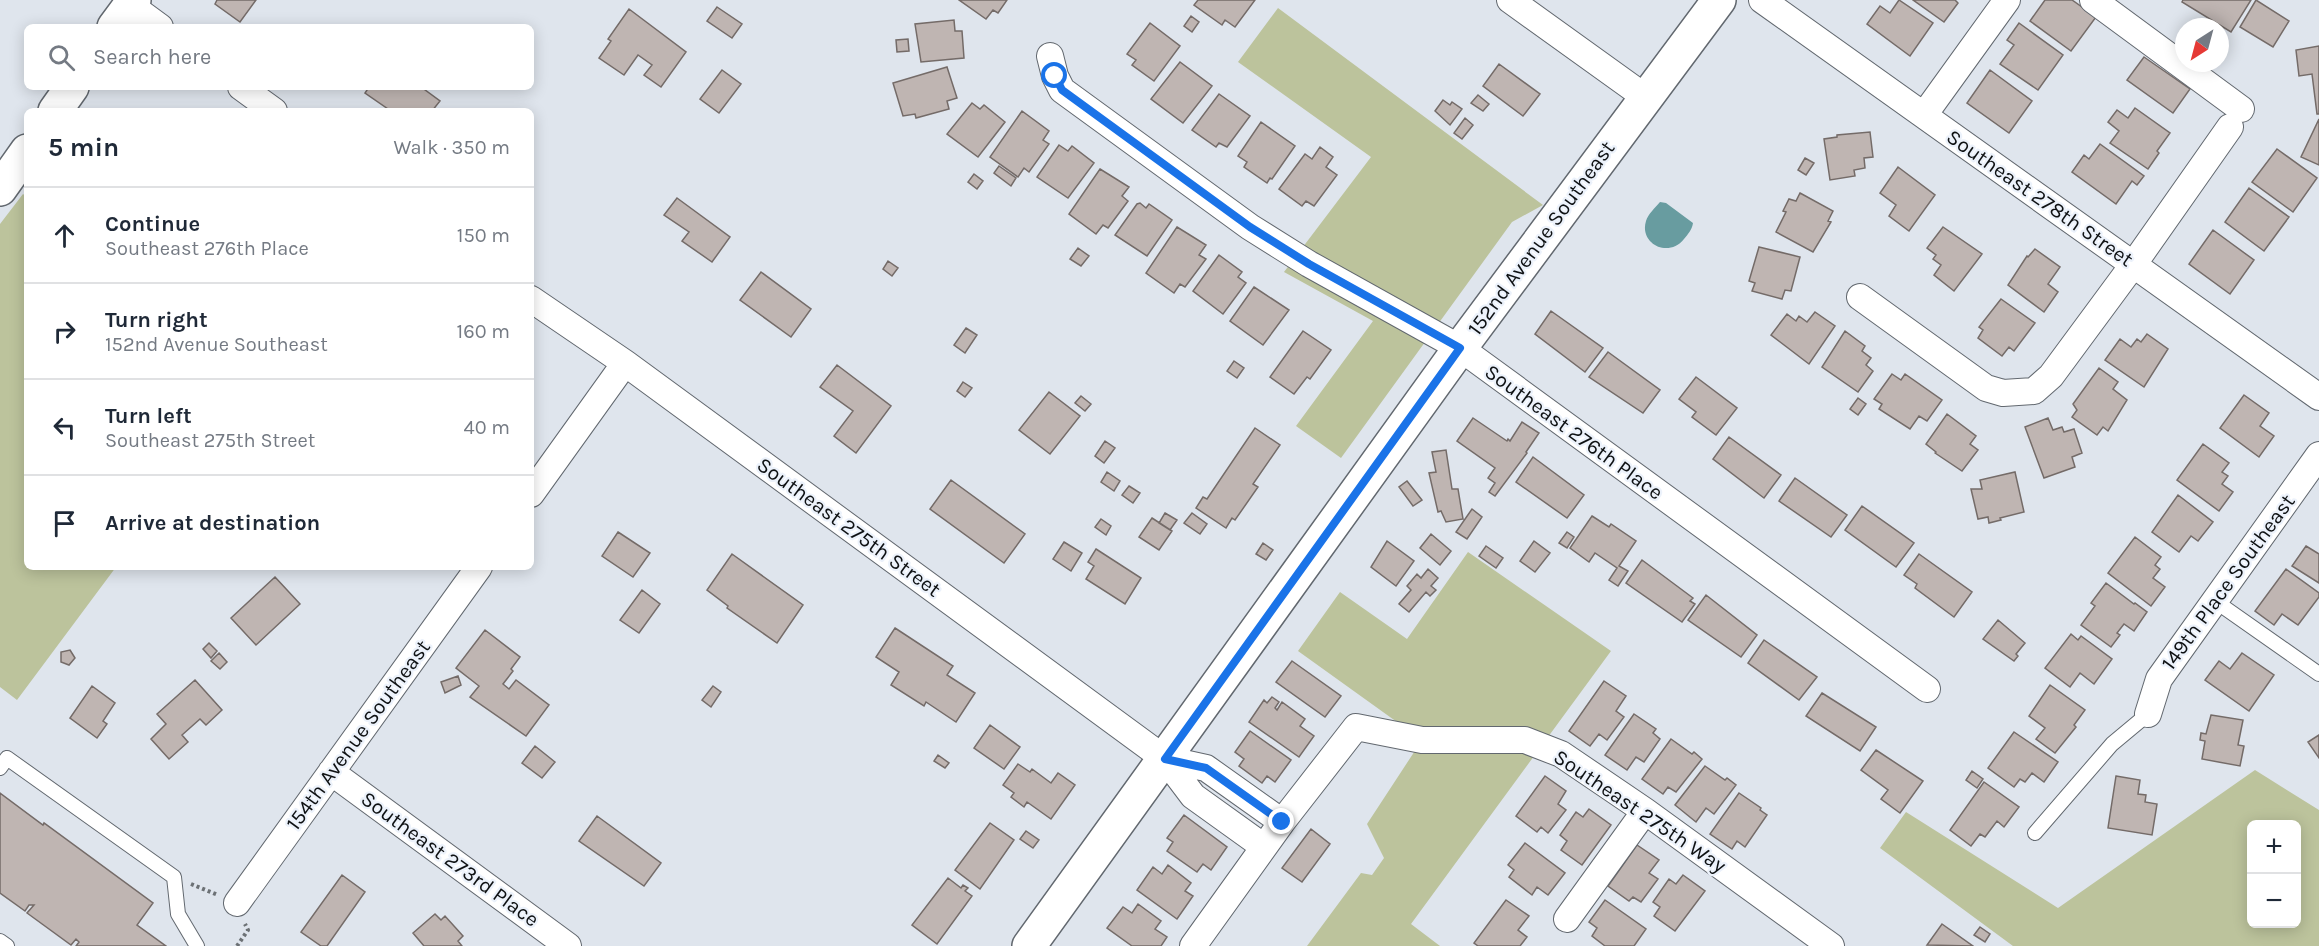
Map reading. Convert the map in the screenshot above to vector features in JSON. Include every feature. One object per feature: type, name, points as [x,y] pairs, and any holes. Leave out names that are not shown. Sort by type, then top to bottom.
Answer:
[{"type":"street","points":[[1510,0],[1645,97]]},
{"type":"street","name":"152nd Avenue Southeast","points":[[1029,946],[1460,348],[1719,0]]},
{"type":"street","name":"Southeast 278th Street","points":[[1761,0],[2319,397]]},
{"type":"street","points":[[1924,116],[2007,0]]},
{"type":"street","points":[[1860,297],[1986,388],[2003,393],[2034,391],[2051,376],[2133,265],[2236,118],[2093,0]]},
{"type":"street","points":[[126,11],[154,24]]},
{"type":"street","name":"Southeast 276th Place","points":[[1050,56],[1055,76],[1062,90],[1250,227],[1309,264],[1460,348],[1927,689]]},
{"type":"street","points":[[57,108],[70,90]]},
{"type":"street","points":[[245,90],[270,108]]},
{"type":"street","points":[[0,189],[24,154]]},
{"type":"street","name":"Southeast 275th Street","points":[[534,301],[626,363],[1165,759],[1193,796],[1264,847]]},
{"type":"street","points":[[534,490],[626,363]]},
{"type":"street","name":"149th Place Southeast","points":[[2148,714],[2159,680],[2319,455]]},
{"type":"street","name":"154th Avenue Southeast","points":[[237,903],[477,570]]},
{"type":"street","name":"Southeast 275th Way","points":[[1282,822],[1356,727],[1422,740],[1525,740],[1562,754],[1646,811],[1825,944]]},
{"type":"street","name":"Southeast 275th Street","points":[[1165,759],[1206,768],[1282,822]]},
{"type":"street","name":"Southeast 273rd Place","points":[[332,772],[568,946]]},
{"type":"street","points":[[1567,919],[1646,811]]},
{"type":"street","points":[[1193,946],[1282,822]]},
{"type":"lane","points":[[2215,601],[2319,674]]},
{"type":"lane","points":[[2035,833],[2112,744],[2148,714]]},
{"type":"lane","points":[[0,768],[7,758],[174,877],[178,914],[197,946]]},
{"type":"path","points":[[174,877],[237,903]]},
{"type":"green space","points":[[1278,8],[1543,205],[1512,222],[1341,458],[1296,426],[1373,321],[1284,272],[1371,157],[1238,62]]},
{"type":"green space","points":[[24,195],[24,570],[114,570],[17,700],[0,687],[0,224]]},
{"type":"green space","points":[[1468,552],[1611,651],[1411,924],[1440,946],[1307,946],[1361,873],[1372,875],[1384,858],[1367,824],[1422,740],[1298,651],[1340,592],[1407,639]]},
{"type":"green space","points":[[2255,770],[2319,810],[2319,946],[2013,946],[1880,848],[1906,812],[2058,908]]},
{"type":"water","points":[[1660,202],[1666,203],[1693,223],[1684,239],[1670,248],[1656,246],[1647,236],[1645,229],[1648,216]]},
{"type":"building","points":[[217,0],[256,0],[240,22],[215,4]]},
{"type":"building","points":[[959,0],[1007,0],[998,13],[993,10],[986,19]]},
{"type":"building","points":[[1198,0],[1255,0],[1235,27],[1225,20],[1222,25],[1194,5]]},
{"type":"building","points":[[1899,0],[1933,23],[1910,56],[1867,24],[1880,6],[1890,13]]},
{"type":"building","points":[[1913,0],[1955,0],[1958,3],[1944,22]]},
{"type":"building","points":[[2045,0],[2072,0],[2096,17],[2071,51],[2030,21]]},
{"type":"building","points":[[2183,0],[2251,0],[2231,32],[2229,31],[2229,18],[2208,18],[2182,2]]},
{"type":"building","points":[[2256,0],[2289,21],[2273,47],[2240,27]]},
{"type":"building","points":[[717,7],[742,24],[732,38],[707,21]]},
{"type":"building","points":[[629,9],[686,52],[661,87],[644,75],[652,65],[638,55],[624,75],[599,58],[611,41],[608,39]]},
{"type":"building","points":[[1191,16],[1199,22],[1192,32],[1184,26]]},
{"type":"building","points":[[954,20],[955,31],[962,31],[964,58],[921,62],[915,24]]},
{"type":"building","points":[[1150,23],[1180,46],[1154,81],[1132,65],[1136,60],[1127,54]]},
{"type":"building","points":[[2019,23],[2063,55],[2038,90],[2000,64],[2014,45],[2007,40]]},
{"type":"building","points":[[908,39],[909,51],[897,52],[896,40]]},
{"type":"building","points":[[2319,46],[2319,114],[2317,114],[2312,74],[2299,76],[2296,50]]},
{"type":"building","points":[[2144,57],[2190,89],[2173,113],[2127,80]]},
{"type":"building","points":[[1180,62],[1212,86],[1183,123],[1151,99]]},
{"type":"building","points":[[1499,64],[1540,94],[1523,116],[1483,86]]},
{"type":"building","points":[[947,67],[957,98],[947,101],[949,109],[916,118],[915,114],[903,116],[893,83]]},
{"type":"building","points":[[722,70],[741,84],[719,113],[700,99]]},
{"type":"building","points":[[1990,70],[2032,101],[2009,133],[1967,103]]},
{"type":"building","points":[[367,90],[425,90],[440,101],[434,108],[387,108],[365,93]]},
{"type":"building","points":[[1219,94],[1250,116],[1227,147],[1219,143],[1216,147],[1192,130]]},
{"type":"building","points":[[1478,95],[1489,104],[1483,111],[1471,103]]},
{"type":"building","points":[[1443,100],[1450,105],[1452,102],[1462,109],[1450,125],[1435,111]]},
{"type":"building","points":[[972,103],[980,109],[984,105],[1005,122],[978,157],[947,134]]},
{"type":"building","points":[[2135,108],[2170,133],[2148,169],[2110,143],[2119,131],[2108,122],[2117,110],[2128,118]]},
{"type":"building","points":[[1022,111],[1049,131],[1043,140],[1049,144],[1029,172],[1024,168],[1018,177],[990,157]]},
{"type":"building","points":[[1465,118],[1473,125],[1462,139],[1454,133]]},
{"type":"building","points":[[2319,119],[2319,165],[2301,157]]},
{"type":"building","points":[[1261,122],[1295,146],[1267,183],[1244,167],[1247,162],[1238,156]]},
{"type":"building","points":[[1870,132],[1873,157],[1864,158],[1865,168],[1854,170],[1855,176],[1830,180],[1824,139],[1837,137],[1837,135]]},
{"type":"building","points":[[2100,144],[2144,176],[2137,185],[2132,181],[2116,204],[2072,172],[2084,155],[2089,159]]},
{"type":"building","points":[[1059,145],[1068,151],[1072,146],[1094,163],[1068,198],[1037,177]]},
{"type":"building","points":[[1320,147],[1333,157],[1326,167],[1337,175],[1314,206],[1306,201],[1302,206],[1279,189],[1305,154],[1312,159]]},
{"type":"building","points":[[2277,149],[2317,178],[2293,212],[2252,182]]},
{"type":"building","points":[[1805,158],[1814,163],[1806,175],[1798,170]]},
{"type":"building","points":[[999,166],[1016,178],[1011,186],[994,173]]},
{"type":"building","points":[[1898,167],[1935,195],[1909,231],[1889,216],[1896,205],[1880,193]]},
{"type":"building","points":[[1100,169],[1129,187],[1122,196],[1128,201],[1108,228],[1103,225],[1096,234],[1069,214]]},
{"type":"building","points":[[974,174],[983,181],[977,189],[968,182]]},
{"type":"building","points":[[2249,188],[2289,217],[2264,251],[2225,222]]},
{"type":"building","points":[[1800,193],[1833,211],[1828,221],[1831,222],[1813,252],[1776,232],[1786,212],[1783,211],[1789,199],[1796,201]]},
{"type":"building","points":[[677,198],[730,237],[712,262],[682,241],[689,232],[664,215]]},
{"type":"building","points":[[1140,203],[1146,208],[1149,204],[1172,220],[1147,256],[1115,235]]},
{"type":"building","points":[[1177,227],[1206,245],[1199,255],[1206,259],[1185,287],[1180,284],[1174,293],[1146,273]]},
{"type":"building","points":[[1943,227],[1982,254],[1954,291],[1934,275],[1941,265],[1933,259],[1936,255],[1927,248]]},
{"type":"building","points":[[2213,230],[2254,260],[2230,294],[2189,264]]},
{"type":"building","points":[[1759,247],[1800,257],[1791,291],[1785,290],[1782,299],[1752,291],[1755,283],[1749,281]]},
{"type":"building","points":[[1078,248],[1089,256],[1081,266],[1070,259]]},
{"type":"building","points":[[2035,249],[2060,267],[2048,284],[2058,292],[2044,312],[2008,285],[2027,256]]},
{"type":"building","points":[[1219,255],[1242,272],[1238,277],[1246,283],[1223,314],[1193,291]]},
{"type":"building","points":[[888,261],[898,268],[892,276],[883,269]]},
{"type":"building","points":[[761,272],[811,309],[791,337],[740,300]]},
{"type":"building","points":[[1254,287],[1289,310],[1263,345],[1230,321]]},
{"type":"building","points":[[2001,299],[2035,323],[2014,351],[2009,347],[2002,356],[1978,338],[1983,330],[1979,327]]},
{"type":"building","points":[[1551,311],[1603,348],[1585,372],[1535,334]]},
{"type":"building","points":[[1815,312],[1835,326],[1809,364],[1771,335],[1787,314],[1796,321],[1799,316],[1807,322]]},
{"type":"building","points":[[966,328],[977,335],[965,353],[954,345]]},
{"type":"building","points":[[1303,331],[1331,350],[1310,379],[1307,377],[1294,394],[1270,377]]},
{"type":"building","points":[[1845,331],[1865,346],[1862,351],[1871,358],[1866,365],[1873,371],[1858,392],[1822,367]]},
{"type":"building","points":[[2147,334],[2168,349],[2144,387],[2105,360],[2120,339],[2131,347],[2137,339],[2141,342]]},
{"type":"building","points":[[1608,352],[1660,390],[1643,413],[1589,377]]},
{"type":"building","points":[[1234,361],[1244,368],[1237,378],[1227,371]]},
{"type":"building","points":[[837,365],[891,406],[856,453],[834,436],[853,411],[820,387]]},
{"type":"building","points":[[2099,368],[2118,382],[2113,389],[2127,400],[2108,431],[2103,427],[2097,435],[2072,417],[2077,410],[2073,404]]},
{"type":"building","points":[[1892,374],[1901,380],[1905,374],[1942,400],[1927,421],[1919,416],[1910,429],[1879,409],[1882,404],[1874,399]]},
{"type":"building","points":[[1696,377],[1737,408],[1716,435],[1692,417],[1696,412],[1679,399]]},
{"type":"building","points":[[963,382],[972,388],[965,397],[957,391]]},
{"type":"building","points":[[1049,392],[1080,416],[1050,454],[1019,430]]},
{"type":"building","points":[[2244,395],[2269,413],[2260,426],[2274,436],[2259,457],[2220,428]]},
{"type":"building","points":[[1081,396],[1091,404],[1085,411],[1075,403]]},
{"type":"building","points":[[1858,398],[1866,404],[1858,415],[1850,409]]},
{"type":"building","points":[[1947,414],[1976,436],[1970,444],[1978,450],[1962,471],[1935,453],[1926,444]]},
{"type":"building","points":[[1473,418],[1507,441],[1508,439],[1510,441],[1522,422],[1539,433],[1495,496],[1489,492],[1495,483],[1488,478],[1495,468],[1457,441]]},
{"type":"building","points":[[2048,418],[2053,430],[2062,427],[2064,432],[2074,429],[2082,453],[2072,457],[2075,467],[2044,478],[2025,427]]},
{"type":"building","points":[[1255,428],[1280,445],[1253,484],[1258,487],[1235,520],[1232,518],[1226,528],[1196,508],[1203,497],[1207,499]]},
{"type":"building","points":[[1729,437],[1781,475],[1764,498],[1713,459]]},
{"type":"building","points":[[1105,441],[1115,448],[1104,463],[1095,456]]},
{"type":"building","points":[[2203,444],[2229,463],[2222,472],[2228,476],[2222,484],[2233,492],[2219,511],[2177,480]]},
{"type":"building","points":[[1446,450],[1452,489],[1458,489],[1463,519],[1446,522],[1441,511],[1438,512],[1429,473],[1436,472],[1432,452]]},
{"type":"building","points":[[1533,457],[1584,495],[1567,518],[1516,482]]},
{"type":"building","points":[[1107,472],[1120,481],[1114,491],[1101,482]]},
{"type":"building","points":[[2015,472],[2024,512],[1989,523],[1988,517],[1978,519],[1971,489],[1982,489],[1980,480]]},
{"type":"building","points":[[1795,478],[1847,515],[1831,537],[1779,501]]},
{"type":"building","points":[[951,480],[1025,534],[1004,563],[930,509]]},
{"type":"building","points":[[1407,481],[1422,500],[1413,506],[1399,487]]},
{"type":"building","points":[[1129,486],[1140,493],[1133,503],[1122,495]]},
{"type":"building","points":[[2178,495],[2213,522],[2198,541],[2191,536],[2179,552],[2152,532]]},
{"type":"building","points":[[1862,506],[1914,543],[1896,567],[1845,530]]},
{"type":"building","points":[[1472,509],[1482,517],[1467,539],[1456,532]]},
{"type":"building","points":[[1165,513],[1177,520],[1170,530],[1159,523]]},
{"type":"building","points":[[1192,513],[1207,524],[1200,534],[1184,523]]},
{"type":"building","points":[[1592,516],[1609,527],[1611,524],[1636,541],[1619,566],[1628,571],[1618,586],[1609,580],[1617,568],[1595,553],[1589,562],[1570,548]]},
{"type":"building","points":[[1152,518],[1172,531],[1159,550],[1139,537]]},
{"type":"building","points":[[1101,519],[1111,526],[1106,535],[1095,527]]},
{"type":"building","points":[[618,532],[650,553],[633,577],[602,556]]},
{"type":"building","points":[[1567,532],[1574,537],[1567,548],[1559,543]]},
{"type":"building","points":[[1431,534],[1451,551],[1440,565],[1420,548]]},
{"type":"building","points":[[2135,537],[2161,557],[2155,565],[2160,569],[2153,578],[2165,587],[2151,606],[2108,573]]},
{"type":"building","points":[[1387,541],[1414,561],[1396,586],[1371,567]]},
{"type":"building","points":[[1534,541],[1550,553],[1535,572],[1520,561]]},
{"type":"building","points":[[1064,542],[1082,553],[1071,571],[1053,559]]},
{"type":"building","points":[[1263,543],[1273,550],[1266,560],[1256,554]]},
{"type":"building","points":[[1486,546],[1503,558],[1496,568],[1479,556]]},
{"type":"building","points":[[2306,546],[2319,554],[2319,583],[2292,566]]},
{"type":"building","points":[[1096,549],[1141,578],[1125,604],[1086,579],[1094,566],[1088,562]]},
{"type":"building","points":[[732,554],[803,605],[777,643],[727,608],[728,606],[707,590]]},
{"type":"building","points":[[1919,554],[1972,592],[1954,617],[1915,588],[1917,584],[1904,575]]},
{"type":"building","points":[[1642,560],[1693,598],[1690,601],[1695,604],[1682,622],[1626,583]]},
{"type":"building","points":[[1428,569],[1438,578],[1431,586],[1436,590],[1430,596],[1426,592],[1409,612],[1399,604],[1411,590],[1407,586],[1417,574],[1421,578]]},
{"type":"building","points":[[2286,569],[2319,593],[2319,597],[2298,625],[2282,614],[2274,625],[2255,611]]},
{"type":"building","points":[[275,577],[300,604],[256,645],[231,618]]},
{"type":"building","points":[[2106,583],[2147,612],[2134,631],[2124,624],[2117,633],[2120,635],[2111,647],[2081,625],[2095,606],[2091,603]]},
{"type":"building","points":[[642,590],[660,604],[639,633],[620,620]]},
{"type":"building","points":[[1706,595],[1757,635],[1741,657],[1688,620]]},
{"type":"building","points":[[1998,620],[2025,643],[2016,654],[2018,656],[2014,661],[1983,639]]},
{"type":"building","points":[[895,628],[953,666],[947,675],[975,693],[956,722],[926,702],[924,706],[891,685],[899,672],[876,657]]},
{"type":"building","points":[[485,630],[520,657],[503,684],[509,689],[516,680],[549,705],[526,736],[470,697],[479,686],[456,668]]},
{"type":"building","points":[[2071,634],[2078,640],[2081,636],[2112,659],[2094,684],[2080,673],[2070,687],[2045,668]]},
{"type":"building","points":[[1764,640],[1817,677],[1799,700],[1748,663]]},
{"type":"building","points":[[209,643],[217,651],[211,658],[203,649]]},
{"type":"building","points":[[70,650],[75,658],[69,665],[61,662],[61,652]]},
{"type":"building","points":[[219,653],[227,662],[220,669],[211,661]]},
{"type":"building","points":[[2242,653],[2274,675],[2249,711],[2205,680],[2219,661],[2230,669]]},
{"type":"building","points":[[1292,661],[1341,696],[1325,717],[1276,682]]},
{"type":"building","points":[[458,676],[461,685],[445,693],[441,682]]},
{"type":"building","points":[[195,680],[222,710],[206,725],[200,719],[182,735],[188,742],[169,759],[151,739],[166,724],[157,714]]},
{"type":"building","points":[[1604,681],[1626,696],[1616,711],[1624,717],[1607,740],[1599,734],[1590,746],[1569,731]]},
{"type":"building","points":[[2050,685],[2085,710],[2074,725],[2076,727],[2055,753],[2036,739],[2045,728],[2029,716]]},
{"type":"building","points":[[92,686],[115,703],[103,721],[107,724],[97,738],[70,718]]},
{"type":"building","points":[[713,686],[721,692],[711,707],[702,700]]},
{"type":"building","points":[[1822,693],[1876,727],[1860,751],[1806,716]]},
{"type":"building","points":[[1272,697],[1279,702],[1275,708],[1277,710],[1282,702],[1305,719],[1300,726],[1314,736],[1299,757],[1249,722],[1264,700],[1267,703]]},
{"type":"building","points":[[1634,714],[1656,729],[1653,733],[1660,739],[1644,762],[1636,757],[1627,770],[1605,755]]},
{"type":"building","points":[[2211,715],[2243,720],[2238,745],[2244,746],[2240,766],[2202,759],[2205,741],[2200,740],[2201,733],[2206,734]]},
{"type":"building","points":[[990,725],[1020,747],[1004,769],[974,748]]},
{"type":"building","points":[[1250,731],[1291,760],[1275,782],[1267,776],[1262,783],[1239,766],[1244,759],[1235,752]]},
{"type":"building","points":[[2014,732],[2058,762],[2044,782],[2032,773],[2025,782],[2020,779],[2014,787],[1988,768]]},
{"type":"building","points":[[2319,735],[2319,758],[2308,742]]},
{"type":"building","points":[[1671,739],[1702,759],[1676,792],[1668,787],[1663,794],[1642,779]]},
{"type":"building","points":[[535,746],[555,762],[542,778],[522,763]]},
{"type":"building","points":[[1876,750],[1923,781],[1900,813],[1881,799],[1888,790],[1861,770]]},
{"type":"building","points":[[938,755],[949,763],[945,768],[934,761]]},
{"type":"building","points":[[1018,764],[1030,772],[1032,769],[1051,783],[1058,773],[1075,785],[1051,819],[1027,802],[1024,807],[1011,797],[1014,793],[1003,785]]},
{"type":"building","points":[[1705,766],[1736,785],[1714,814],[1706,808],[1696,822],[1675,805]]},
{"type":"building","points":[[1972,771],[1983,779],[1977,788],[1966,780]]},
{"type":"building","points":[[1545,776],[1566,791],[1558,804],[1566,810],[1548,833],[1541,827],[1537,832],[1516,816]]},
{"type":"building","points":[[2116,776],[2140,780],[2138,794],[2146,795],[2145,802],[2157,804],[2152,835],[2108,828]]},
{"type":"building","points":[[1984,782],[2019,807],[2004,827],[1997,821],[1985,837],[1980,834],[1971,846],[1950,830]]},
{"type":"building","points":[[0,793],[153,903],[137,925],[166,946],[76,946],[79,942],[76,939],[71,945],[27,913],[34,905],[29,905],[25,911],[0,893]]},
{"type":"building","points":[[1739,793],[1767,815],[1745,847],[1737,841],[1732,849],[1710,834]]},
{"type":"building","points":[[1589,809],[1611,825],[1582,865],[1561,850],[1567,841],[1560,835],[1576,812],[1583,817]]},
{"type":"building","points":[[1184,815],[1227,847],[1211,870],[1203,864],[1197,872],[1167,851],[1173,842],[1167,838]]},
{"type":"building","points":[[597,816],[661,863],[644,886],[579,841]]},
{"type":"building","points":[[990,823],[1014,840],[980,889],[955,870]]},
{"type":"building","points":[[1311,829],[1330,844],[1302,882],[1282,868]]},
{"type":"building","points":[[1026,831],[1039,840],[1033,848],[1020,839]]},
{"type":"building","points":[[1525,843],[1565,873],[1548,895],[1537,887],[1532,895],[1509,877],[1514,870],[1508,865]]},
{"type":"building","points":[[1637,845],[1659,860],[1649,873],[1658,879],[1641,902],[1633,897],[1629,901],[1608,886]]},
{"type":"building","points":[[1168,865],[1191,883],[1185,891],[1193,896],[1177,919],[1137,890],[1153,867],[1162,874]]},
{"type":"building","points":[[342,875],[365,892],[327,946],[321,946],[301,932]]},
{"type":"building","points":[[1683,875],[1705,891],[1675,931],[1654,916],[1660,907],[1653,902],[1669,879],[1676,884]]},
{"type":"building","points":[[948,878],[961,888],[963,885],[968,888],[965,891],[972,896],[937,944],[912,925]]},
{"type":"building","points":[[1506,900],[1529,916],[1518,930],[1527,937],[1520,946],[1478,946],[1474,943]]},
{"type":"building","points":[[1605,900],[1646,929],[1634,946],[1605,946],[1592,936],[1597,928],[1589,922]]},
{"type":"building","points":[[1138,904],[1161,921],[1155,929],[1167,937],[1161,946],[1132,946],[1107,928],[1123,907],[1132,913]]},
{"type":"building","points":[[435,914],[441,920],[445,916],[463,936],[458,941],[462,946],[424,946],[413,933]]},
{"type":"building","points":[[1942,924],[1973,946],[1927,945]]},
{"type":"building","points":[[1980,927],[1990,934],[1985,942],[1974,935]]},
{"type":"route","points":[[1055,76],[1062,90],[1250,227],[1309,264],[1460,348],[1165,759],[1206,768],[1282,822]]}]
